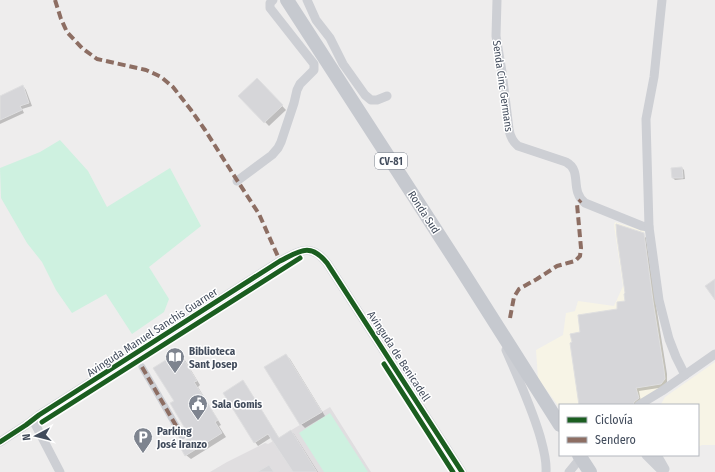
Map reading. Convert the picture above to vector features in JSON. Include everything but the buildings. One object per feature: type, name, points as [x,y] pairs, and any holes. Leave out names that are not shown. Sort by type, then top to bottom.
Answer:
[{"type":"main road","name":"Ronda Sud","points":[[287,0],[559,423]]},
{"type":"main road","points":[[580,456],[590,472]]},
{"type":"street","points":[[237,182],[272,155],[278,148],[297,90],[300,84],[314,70],[314,64],[270,8],[270,3],[273,0]]},
{"type":"street","points":[[306,0],[316,20],[330,38],[343,64],[365,95],[371,100],[377,100],[387,96]]},
{"type":"street","name":"Senda Cinc Germans","points":[[497,0],[496,36],[510,136],[512,140],[518,146],[571,164],[575,170],[578,195],[585,203],[637,224],[649,227]]},
{"type":"street","points":[[662,0],[654,77],[646,119],[649,227],[659,300],[669,338],[685,375]]},
{"type":"street","name":"Avinguda Manuel Sanchis Guarner","points":[[0,442],[39,415],[280,261],[303,250],[318,253]]},
{"type":"street","name":"Avinguda de Benicadell","points":[[318,253],[323,257],[332,270],[462,472]]},
{"type":"street","points":[[495,322],[525,394],[537,428],[546,460],[546,472]]},
{"type":"street","points":[[640,404],[662,392],[715,354]]},
{"type":"street","points":[[142,367],[182,436]]},
{"type":"street","points":[[656,404],[662,392]]},
{"type":"street","points":[[33,420],[60,472]]},
{"type":"street","points":[[569,472],[582,456]]},
{"type":"street","points":[[647,456],[664,472]]},
{"type":"street","points":[[657,456],[664,472]]},
{"type":"shaded area","points":[[615,222],[644,231],[667,378],[666,384],[635,404],[559,404],[559,407],[538,379],[536,350],[563,335],[566,313],[575,311],[578,301],[614,306],[623,286],[614,225]]},
{"type":"shaded area","points":[[715,362],[715,445],[702,445],[699,446],[699,404],[661,404],[665,397]]},
{"type":"shaded area","points":[[330,407],[371,472],[210,472],[265,443],[268,444]]},
{"type":"green space","points":[[60,140],[88,171],[107,207],[170,168],[201,226],[149,267],[169,299],[164,312],[132,334],[106,294],[72,313],[56,290],[42,262],[27,243],[1,198],[0,168],[40,152]]},
{"type":"green space","points":[[330,413],[368,472],[324,472],[299,433]]},
{"type":"marked path","points":[[55,0],[67,32],[82,48],[97,59],[146,70],[161,77],[173,87],[205,130],[259,214],[280,261]]},
{"type":"marked path","points":[[510,318],[514,297],[519,289],[557,266],[575,261],[580,256],[581,248],[577,204],[581,200]]},
{"type":"marked path","points":[[142,367],[182,436]]},
{"type":"cycle path","points":[[0,442],[39,415],[280,261],[305,250],[315,252],[327,263],[462,472]]},
{"type":"cycle path","points":[[42,422],[300,258]]},
{"type":"cycle path","points":[[384,364],[453,472]]},
{"type":"place","name":"Biblioteca Sant Josep","points":[[175,374]]},
{"type":"place","name":"Sala Gomis","points":[[198,421]]},
{"type":"place","name":"Parking José Iranzo","points":[[143,454]]}]
